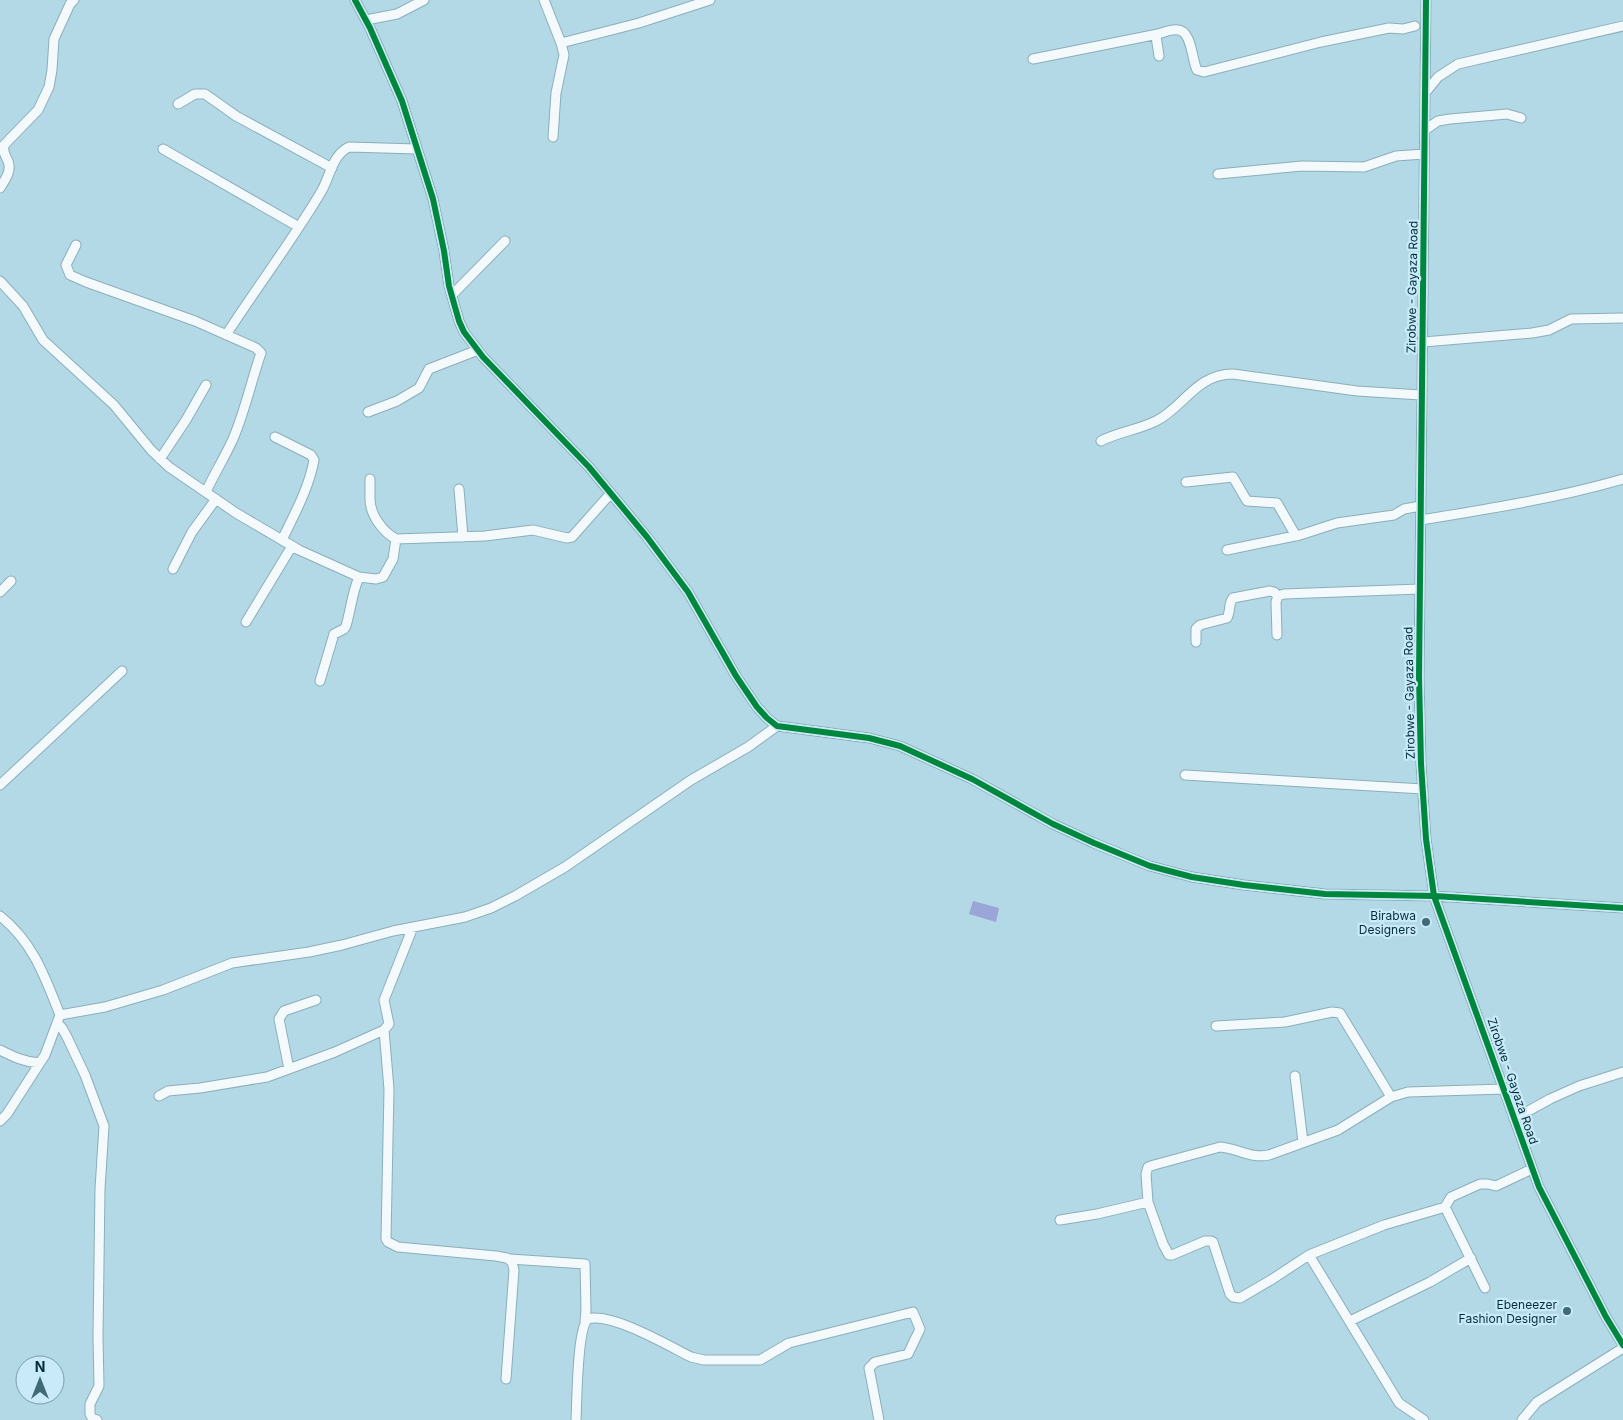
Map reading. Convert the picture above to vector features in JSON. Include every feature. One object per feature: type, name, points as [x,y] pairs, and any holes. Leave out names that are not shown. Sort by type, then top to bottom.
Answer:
[{"type":"street","points":[[0,188],[9,172],[9,163],[3,151],[4,145],[38,110],[49,87],[54,39],[70,4],[74,0]]},
{"type":"street","points":[[355,0],[366,20],[402,101],[433,199],[452,295],[464,332],[478,350],[590,467],[669,566],[692,600],[736,676],[757,707],[777,726],[869,738],[900,746],[972,779],[1053,824],[1094,843],[1150,866],[1192,877],[1244,886],[1325,894],[1434,896],[1623,908]]},
{"type":"street","points":[[366,20],[405,11],[424,0]]},
{"type":"street","points":[[544,0],[562,43],[563,60],[556,93],[553,137]]},
{"type":"street","points":[[562,43],[710,0]]},
{"type":"street","name":"Zirobwe - Gayaza Road","points":[[1426,0],[1421,395],[1420,686],[1426,839],[1434,896],[1539,1187],[1606,1318],[1623,1346]]},
{"type":"street","points":[[1033,59],[1181,30],[1186,34],[1193,52],[1194,65],[1197,70],[1204,72],[1321,42],[1390,28],[1403,29],[1415,26]]},
{"type":"street","points":[[1425,93],[1438,77],[1458,64],[1623,26]]},
{"type":"street","points":[[1158,34],[1156,36],[1159,56]]},
{"type":"street","points":[[178,104],[195,94],[205,94],[236,116],[332,168]]},
{"type":"street","points":[[1424,130],[1438,121],[1450,119],[1507,114],[1521,118]]},
{"type":"street","points":[[226,335],[300,227],[341,152],[349,147],[417,149]]},
{"type":"street","points":[[162,149],[300,227]]},
{"type":"street","points":[[1218,174],[1302,166],[1364,167],[1396,156],[1424,154]]},
{"type":"street","points":[[452,295],[505,241]]},
{"type":"street","points":[[76,245],[66,265],[70,275],[195,321],[256,348],[261,353],[253,373],[246,405],[233,438],[206,492]]},
{"type":"street","points":[[0,281],[23,306],[44,340],[114,405],[160,459],[236,513],[292,546],[359,577],[376,579],[383,577],[393,559],[396,539]]},
{"type":"street","points":[[1422,342],[1532,333],[1549,330],[1571,319],[1623,318]]},
{"type":"street","points":[[368,412],[419,388],[428,369],[478,350]]},
{"type":"street","points":[[1101,441],[1156,421],[1170,412],[1201,384],[1221,374],[1357,391],[1421,395]]},
{"type":"street","points":[[160,459],[206,386]]},
{"type":"street","points":[[275,437],[311,455],[314,460],[310,476],[282,540]]},
{"type":"street","points":[[1186,482],[1233,477],[1247,501],[1277,503],[1296,536]]},
{"type":"street","points":[[370,479],[372,509],[385,532],[396,539],[484,536],[533,530],[567,538],[572,537],[611,493]]},
{"type":"street","points":[[1421,520],[1520,503],[1591,488],[1623,479]]},
{"type":"street","points":[[459,489],[463,537]]},
{"type":"street","points":[[174,570],[192,532],[216,499]]},
{"type":"street","points":[[1227,550],[1296,536],[1337,523],[1394,515],[1404,509],[1421,506]]},
{"type":"street","points":[[246,622],[292,546]]},
{"type":"street","points":[[320,681],[334,634],[346,626],[352,606],[353,590],[359,577]]},
{"type":"street","points":[[0,592],[11,581]]},
{"type":"street","points":[[1278,596],[1284,594],[1420,589]]},
{"type":"street","points":[[1196,642],[1196,629],[1200,625],[1227,618],[1230,614],[1230,601],[1233,598],[1270,591],[1278,596]]},
{"type":"street","points":[[1277,635],[1276,602],[1278,596]]},
{"type":"street","points":[[0,785],[122,671]]},
{"type":"street","points":[[59,1019],[163,990],[232,963],[309,952],[342,945],[378,934],[465,917],[491,908],[565,867],[691,780],[748,747],[777,726]]},
{"type":"street","points":[[1185,775],[1423,788]]},
{"type":"street","points":[[0,916],[8,923],[40,964],[62,1028],[85,1075],[104,1126],[100,1189],[98,1336],[100,1386],[90,1404],[92,1418],[98,1420]]},
{"type":"street","points":[[160,1096],[168,1091],[250,1081],[335,1052],[384,1030],[389,1024],[384,1000],[413,927]]},
{"type":"street","points":[[289,1069],[278,1019],[284,1011],[316,1000]]},
{"type":"street","points":[[1216,1026],[1285,1022],[1332,1012],[1340,1014],[1391,1097]]},
{"type":"street","points":[[0,1121],[7,1114],[45,1056],[59,1019]]},
{"type":"street","points":[[384,1030],[389,1089],[385,1231],[388,1242],[398,1247],[496,1256],[510,1260],[585,1264],[586,1310],[579,1360],[576,1420]]},
{"type":"street","points":[[0,1050],[16,1059],[40,1063]]},
{"type":"street","points":[[1514,1119],[1550,1099],[1579,1086],[1623,1072]]},
{"type":"street","points":[[1295,1076],[1303,1142]]},
{"type":"street","points":[[1504,1089],[1408,1092],[1391,1097],[1338,1130],[1258,1157],[1220,1147],[1148,1167],[1146,1174],[1148,1202],[1163,1244],[1169,1255],[1205,1242],[1213,1242],[1230,1294],[1233,1297],[1240,1298],[1309,1255],[1384,1225],[1445,1207],[1451,1197],[1480,1184],[1496,1186],[1532,1169]]},
{"type":"street","points":[[1060,1220],[1097,1214],[1148,1202]]},
{"type":"street","points":[[1445,1207],[1485,1288]]},
{"type":"street","points":[[1309,1255],[1399,1403],[1424,1420]]},
{"type":"street","points":[[1350,1321],[1430,1282],[1471,1258]]},
{"type":"street","points":[[506,1379],[514,1270],[510,1260]]},
{"type":"street","points":[[585,1321],[592,1317],[618,1322],[698,1360],[760,1360],[789,1343],[913,1312],[920,1329],[908,1354],[875,1362],[869,1368],[879,1420]]},
{"type":"street","points":[[1522,1420],[1536,1402],[1623,1346]]},
{"type":"water","points":[[973,901],[999,908],[996,922],[969,914]]},
{"type":"cycle path","points":[[355,0],[370,28],[402,101],[433,199],[449,286],[464,332],[483,357],[589,467],[647,537],[688,592],[736,676],[757,707],[777,726],[869,738],[900,746],[972,779],[1053,824],[1094,843],[1150,866],[1192,877],[1325,894],[1434,896],[1623,908]]},
{"type":"cycle path","points":[[1426,0],[1419,677],[1421,764],[1426,839],[1434,896],[1539,1187],[1606,1317],[1623,1345]]},
{"type":"place","name":"Birabwa Designers","points":[[1426,922]]},
{"type":"place","name":"Ebeneezer Fashion Designer","points":[[1567,1311]]}]
